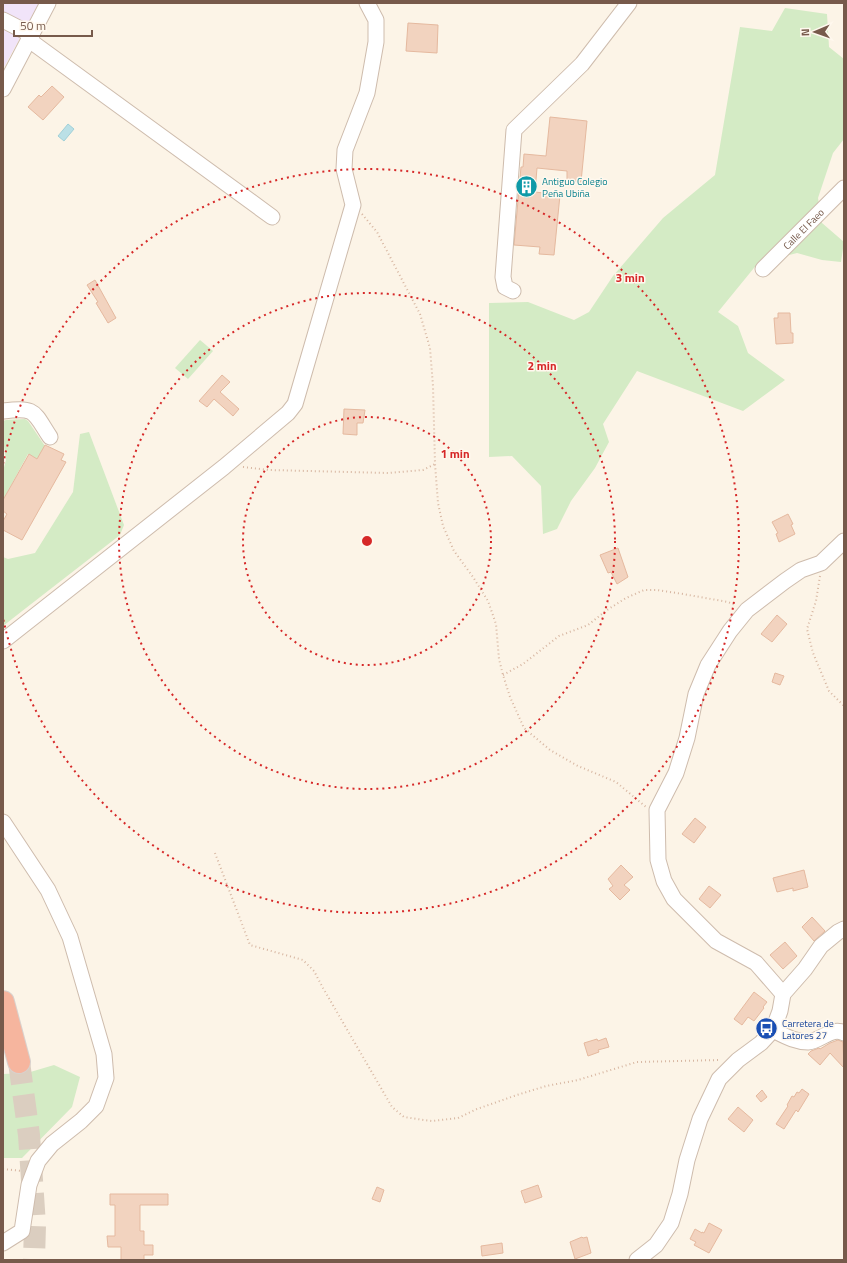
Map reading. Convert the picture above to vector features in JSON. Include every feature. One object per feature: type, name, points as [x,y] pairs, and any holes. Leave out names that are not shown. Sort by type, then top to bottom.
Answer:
[{"type":"highway","points":[[3,1002],[19,1062]]},
{"type":"street","points":[[3,89],[48,3]]},
{"type":"street","points":[[3,641],[224,467],[288,413],[295,404],[353,205],[344,169],[345,150],[367,93],[376,42],[376,20],[367,3]]},
{"type":"street","points":[[513,292],[505,287],[503,277],[514,130],[582,64],[629,3]]},
{"type":"street","points":[[3,20],[30,38],[272,217]]},
{"type":"street","name":"Calle El Faeo","points":[[763,269],[844,188]]},
{"type":"street","points":[[3,411],[27,409],[35,414],[50,437]]},
{"type":"street","points":[[783,994],[756,963],[716,941],[674,899],[664,881],[658,860],[657,810],[676,773],[688,738],[696,694],[708,664],[730,631],[747,610],[802,570],[821,563],[844,541]]},
{"type":"street","points":[[3,822],[48,890],[70,937],[104,1054],[106,1078],[96,1106],[81,1121],[52,1144],[38,1161],[29,1185],[22,1231],[3,1243]]},
{"type":"street","points":[[638,1260],[656,1244],[671,1223],[680,1194],[687,1160],[700,1119],[719,1078],[738,1060],[761,1043],[773,1030],[780,1011],[783,994],[805,969],[821,946],[844,929]]},
{"type":"street","points":[[773,1030],[793,1040],[808,1042],[831,1032],[841,1031],[844,1033]]},
{"type":"path","points":[[353,205],[377,232],[420,314],[430,348],[434,386],[435,464],[438,503],[443,526],[454,551],[488,601],[496,624],[499,659],[503,675],[510,697],[524,728],[550,750],[578,766],[616,782],[648,808],[657,810]]},
{"type":"path","points":[[224,467],[234,466],[269,470],[388,473],[423,470],[435,464]]},
{"type":"path","points":[[821,563],[820,581],[816,601],[807,630],[813,653],[829,691],[844,706]]},
{"type":"path","points":[[503,675],[523,664],[558,636],[588,625],[607,610],[626,598],[644,590],[658,590],[728,602],[747,610]]},
{"type":"path","points":[[215,853],[250,945],[303,960],[314,971],[392,1107],[404,1117],[432,1121],[458,1118],[477,1109],[516,1095],[546,1086],[578,1080],[637,1062],[738,1060]]},
{"type":"path","points":[[3,1170],[35,1170]]},
{"type":"shaded area","points":[[3,3],[39,3],[3,69]]},
{"type":"green space","points":[[785,8],[827,14],[829,47],[844,59],[844,139],[833,153],[818,198],[822,223],[844,242],[841,262],[822,260],[797,253],[758,263],[718,312],[738,326],[748,353],[785,380],[743,411],[637,371],[603,424],[609,442],[595,468],[571,501],[557,529],[543,534],[541,486],[512,456],[489,457],[489,303],[528,302],[574,320],[589,312],[613,276],[663,218],[715,175],[740,27],[772,31]]},
{"type":"green space","points":[[200,340],[213,351],[188,379],[175,368]]},
{"type":"green space","points":[[25,419],[28,421],[45,446],[37,459],[28,454],[3,500],[3,471],[6,460],[3,439],[3,421]]},
{"type":"green space","points":[[89,432],[124,525],[120,535],[3,626],[3,557],[8,559],[35,553],[73,492],[80,434]]},
{"type":"green space","points":[[54,1065],[80,1077],[72,1107],[22,1158],[3,1158],[3,1074],[27,1073]]},
{"type":"water","points":[[68,124],[74,129],[64,141],[58,136]]},
{"type":"building","points":[[408,23],[438,25],[437,53],[406,51]]},
{"type":"building","points":[[52,86],[64,97],[43,120],[28,107],[39,95],[41,97]]},
{"type":"building","name":"Antiguo Colegio Peña Ubiña","points":[[550,117],[587,121],[581,182],[567,180],[567,171],[537,168],[535,192],[560,195],[554,255],[539,254],[540,247],[514,245],[521,167],[523,167],[524,154],[546,156]]},
{"type":"building","points":[[95,280],[116,318],[108,323],[96,303],[98,302],[87,285]]},
{"type":"building","points":[[778,313],[790,313],[793,343],[776,344],[774,318],[778,318]]},
{"type":"building","points":[[222,375],[230,382],[220,392],[239,409],[233,416],[214,399],[207,407],[199,401]]},
{"type":"building","points":[[344,409],[365,410],[363,423],[357,423],[357,435],[343,434]]},
{"type":"building","points":[[45,445],[64,454],[61,460],[66,462],[22,540],[3,530],[3,521],[7,514],[3,511],[3,500],[29,454],[37,459]]},
{"type":"building","points":[[788,514],[793,524],[791,525],[795,534],[779,542],[776,534],[778,533],[772,522]]},
{"type":"building","points":[[618,548],[628,577],[617,584],[611,572],[608,573],[600,555]]},
{"type":"building","points":[[777,615],[787,624],[772,642],[761,634]]},
{"type":"building","points":[[775,673],[784,676],[780,685],[772,682]]},
{"type":"building","points":[[695,818],[706,827],[694,843],[682,834]]},
{"type":"building","points":[[621,865],[633,877],[624,885],[630,890],[620,900],[609,889],[613,886],[608,879]]},
{"type":"building","points":[[804,870],[808,887],[793,891],[793,888],[777,892],[773,878]]},
{"type":"building","points":[[709,886],[721,895],[710,908],[699,899]]},
{"type":"building","points":[[812,917],[825,931],[814,941],[802,927]]},
{"type":"building","points":[[785,942],[797,956],[783,969],[770,955]]},
{"type":"building","points":[[754,992],[767,1002],[754,1021],[748,1017],[742,1025],[734,1019]]},
{"type":"building","points":[[606,1038],[609,1047],[598,1050],[599,1052],[588,1056],[584,1043]]},
{"type":"building","points":[[838,1040],[843,1042],[844,1068],[830,1053],[820,1065],[808,1054],[811,1051],[820,1049]]},
{"type":"building","points":[[802,1089],[809,1094],[798,1112],[796,1110],[784,1129],[776,1124],[788,1106],[787,1105],[792,1096],[794,1097],[797,1092],[799,1093]]},
{"type":"building","points":[[762,1090],[767,1097],[761,1102],[756,1096]]},
{"type":"building","points":[[738,1107],[753,1120],[744,1132],[728,1119]]},
{"type":"building","points":[[538,1185],[542,1197],[525,1203],[521,1191]]},
{"type":"building","points":[[377,1187],[384,1190],[380,1202],[372,1199]]},
{"type":"building","points":[[110,1194],[168,1194],[168,1205],[140,1205],[140,1231],[144,1231],[144,1245],[153,1245],[153,1255],[144,1255],[144,1260],[121,1260],[121,1247],[108,1247],[107,1236],[115,1236],[115,1205],[110,1205]]},
{"type":"building","points":[[709,1223],[722,1230],[709,1253],[694,1245],[696,1242],[690,1239],[695,1229],[704,1233]]},
{"type":"building","points":[[582,1237],[587,1237],[591,1253],[575,1259],[570,1242]]},
{"type":"building","points":[[502,1243],[503,1253],[482,1256],[481,1246]]},
{"type":"tunnel","points":[[19,1062],[29,1135],[35,1225],[34,1260]]},
{"type":"place","name":"Antiguo Colegio Peña Ubiña","points":[[527,187]]},
{"type":"place","name":"Carretera de Latores 27","points":[[767,1029]]}]
